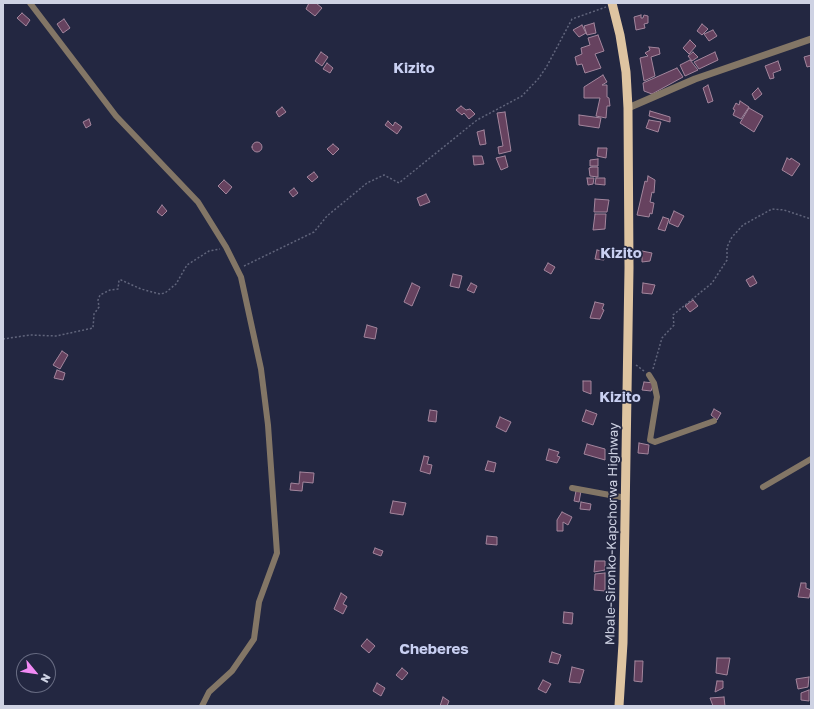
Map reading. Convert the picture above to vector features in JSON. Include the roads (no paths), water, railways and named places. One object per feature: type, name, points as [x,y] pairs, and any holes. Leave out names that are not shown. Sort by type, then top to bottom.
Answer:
[{"type":"main road","name":"Mbale-Sironko-Kapchorwa Highway","points":[[612,4],[620,35],[625,64],[628,108],[628,360],[621,705]]},
{"type":"street","points":[[30,3],[116,116],[198,202],[226,247],[241,277],[261,369],[268,425],[277,553],[259,602],[254,639],[232,671],[209,692],[202,706]]},
{"type":"street","points":[[628,108],[695,79],[811,39]]},
{"type":"street","points":[[650,375],[654,383],[657,397],[650,440],[655,442],[714,421]]},
{"type":"street","points":[[764,487],[811,459]]},
{"type":"street","points":[[572,488],[626,498]]},
{"type":"district","name":"Kizito","points":[[414,68]]},
{"type":"district","name":"Kizito","points":[[621,253]]},
{"type":"district","name":"Kizito","points":[[620,397]]},
{"type":"district","name":"Cheberes","points":[[434,649]]}]
